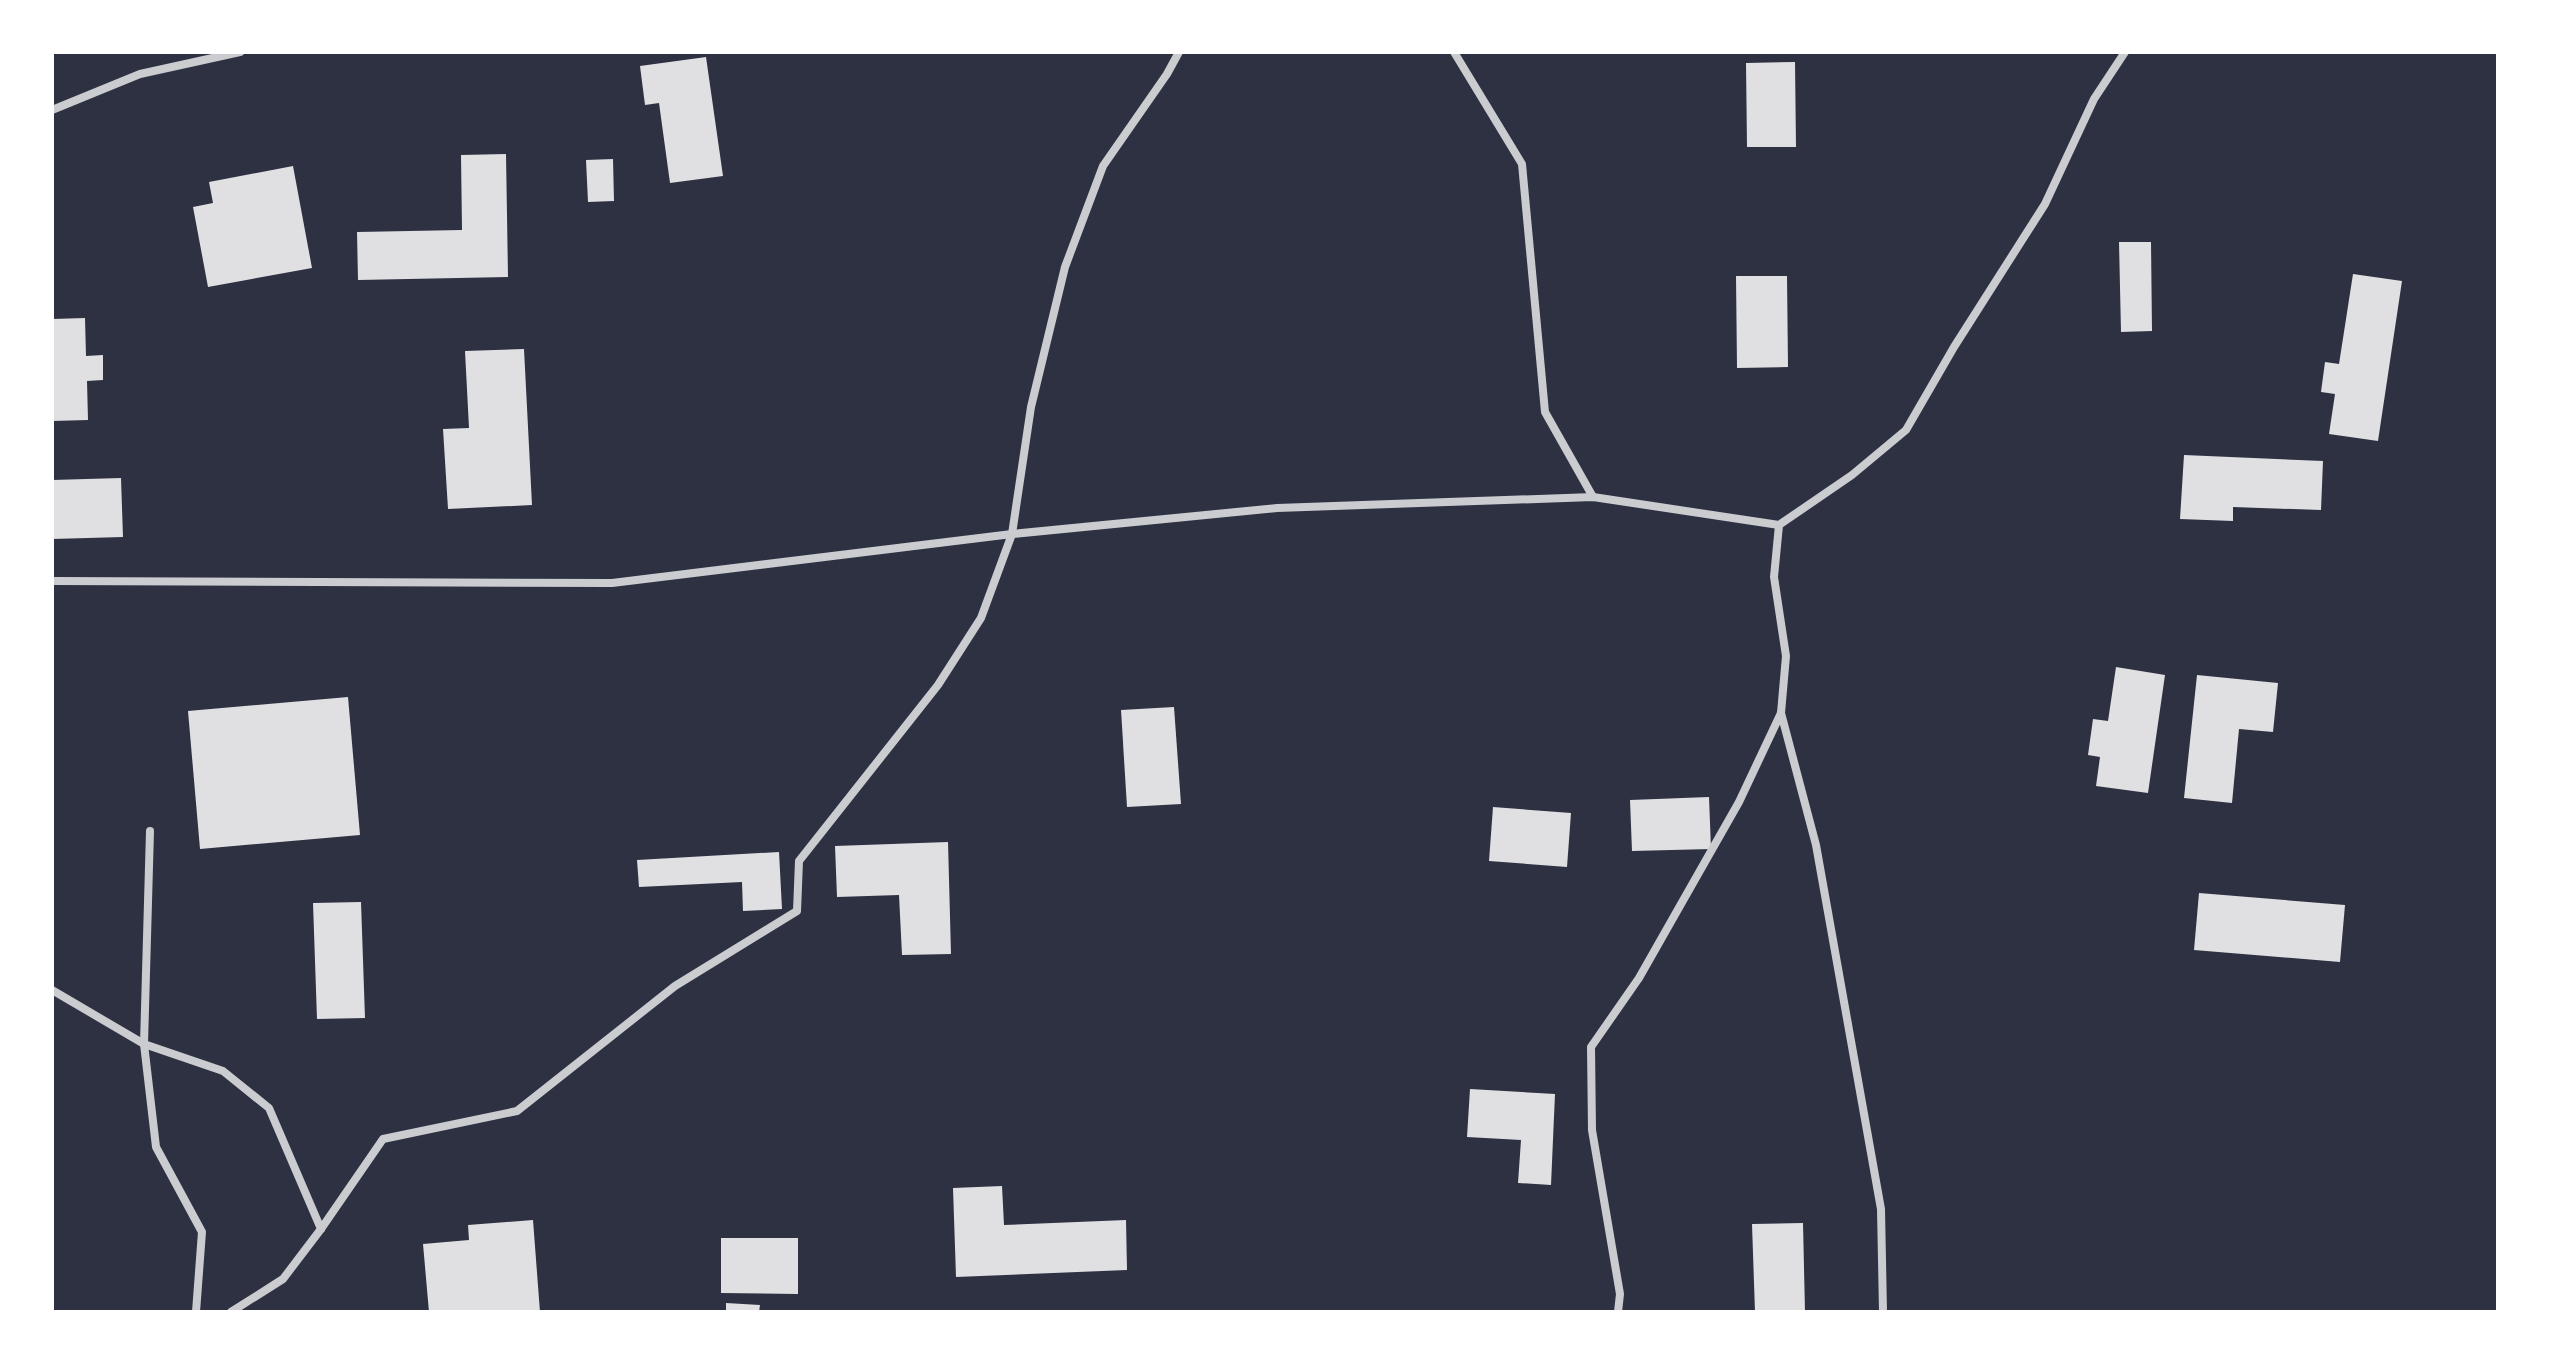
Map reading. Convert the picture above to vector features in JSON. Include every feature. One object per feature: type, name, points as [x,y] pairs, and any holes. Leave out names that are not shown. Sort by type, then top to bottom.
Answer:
[{"type":"street","points":[[52,110],[140,74],[240,52]]},
{"type":"street","points":[[231,1312],[283,1279],[383,1139],[517,1111],[675,986],[797,911],[799,861],[938,685],[981,618],[1012,534],[1031,407],[1065,267],[1103,166],[1179,52]]},
{"type":"street","points":[[1454,52],[1522,164],[1545,412],[1593,497]]},
{"type":"street","points":[[52,581],[612,583],[1012,534],[1277,508],[1593,497],[1779,525],[1852,475],[1906,430],[1954,347],[2045,204],[2094,99],[2125,52]]},
{"type":"street","points":[[1779,525],[1774,577],[1786,656],[1781,713],[1816,845],[1881,1209],[1883,1312]]},
{"type":"street","points":[[1618,1312],[1620,1294],[1592,1130],[1591,1047],[1639,978],[1739,802],[1781,713]]},
{"type":"street","points":[[150,831],[144,1044],[156,1147],[202,1232],[196,1312]]},
{"type":"street","points":[[52,990],[144,1044],[223,1071],[269,1108],[321,1229]]},
{"type":"building","points":[[706,57],[723,176],[670,183],[659,103],[645,105],[640,66]]},
{"type":"building","points":[[1795,62],[1796,147],[1747,147],[1746,63]]},
{"type":"building","points":[[506,154],[508,277],[358,280],[357,232],[462,230],[461,155]]},
{"type":"building","points":[[613,159],[614,201],[588,202],[586,160]]},
{"type":"building","points":[[293,166],[312,268],[208,287],[193,207],[213,203],[209,182]]},
{"type":"building","points":[[2119,242],[2151,242],[2152,331],[2121,332]]},
{"type":"building","points":[[2353,274],[2402,281],[2378,441],[2329,434],[2335,394],[2321,392],[2325,362],[2339,364]]},
{"type":"building","points":[[1736,276],[1787,276],[1788,367],[1737,368]]},
{"type":"building","points":[[85,318],[86,356],[103,355],[103,380],[87,381],[88,420],[52,421],[52,319]]},
{"type":"building","points":[[524,349],[532,505],[448,509],[443,429],[469,428],[465,351]]},
{"type":"building","points":[[2184,455],[2323,461],[2321,510],[2233,507],[2233,521],[2180,519]]},
{"type":"building","points":[[121,478],[123,537],[52,539],[52,480]]},
{"type":"building","points":[[2116,667],[2165,675],[2148,793],[2096,786],[2100,757],[2088,755],[2093,719],[2108,721]]},
{"type":"building","points":[[2197,675],[2278,683],[2273,732],[2239,729],[2232,803],[2184,798]]},
{"type":"building","points":[[348,697],[360,835],[200,849],[188,711]]},
{"type":"building","points":[[1174,707],[1181,804],[1127,807],[1121,710]]},
{"type":"building","points":[[1709,797],[1711,849],[1632,851],[1630,800]]},
{"type":"building","points":[[1493,807],[1571,813],[1567,867],[1489,861]]},
{"type":"building","points":[[948,842],[951,954],[902,955],[899,895],[837,897],[835,846]]},
{"type":"building","points":[[779,852],[782,909],[743,911],[742,882],[639,887],[637,860]]},
{"type":"building","points":[[2199,893],[2345,905],[2340,962],[2194,950]]},
{"type":"building","points":[[361,902],[365,1018],[317,1019],[313,903]]},
{"type":"building","points":[[1470,1089],[1555,1094],[1551,1185],[1518,1183],[1521,1140],[1467,1137]]},
{"type":"building","points":[[1002,1186],[1004,1225],[1126,1220],[1127,1270],[956,1277],[953,1188]]},
{"type":"building","points":[[533,1220],[540,1312],[429,1312],[423,1244],[469,1240],[468,1225]]},
{"type":"building","points":[[1803,1223],[1805,1312],[1755,1312],[1752,1224]]},
{"type":"building","points":[[721,1238],[798,1238],[798,1294],[721,1293]]},
{"type":"building","points":[[726,1303],[760,1305],[759,1312],[726,1312]]}]
